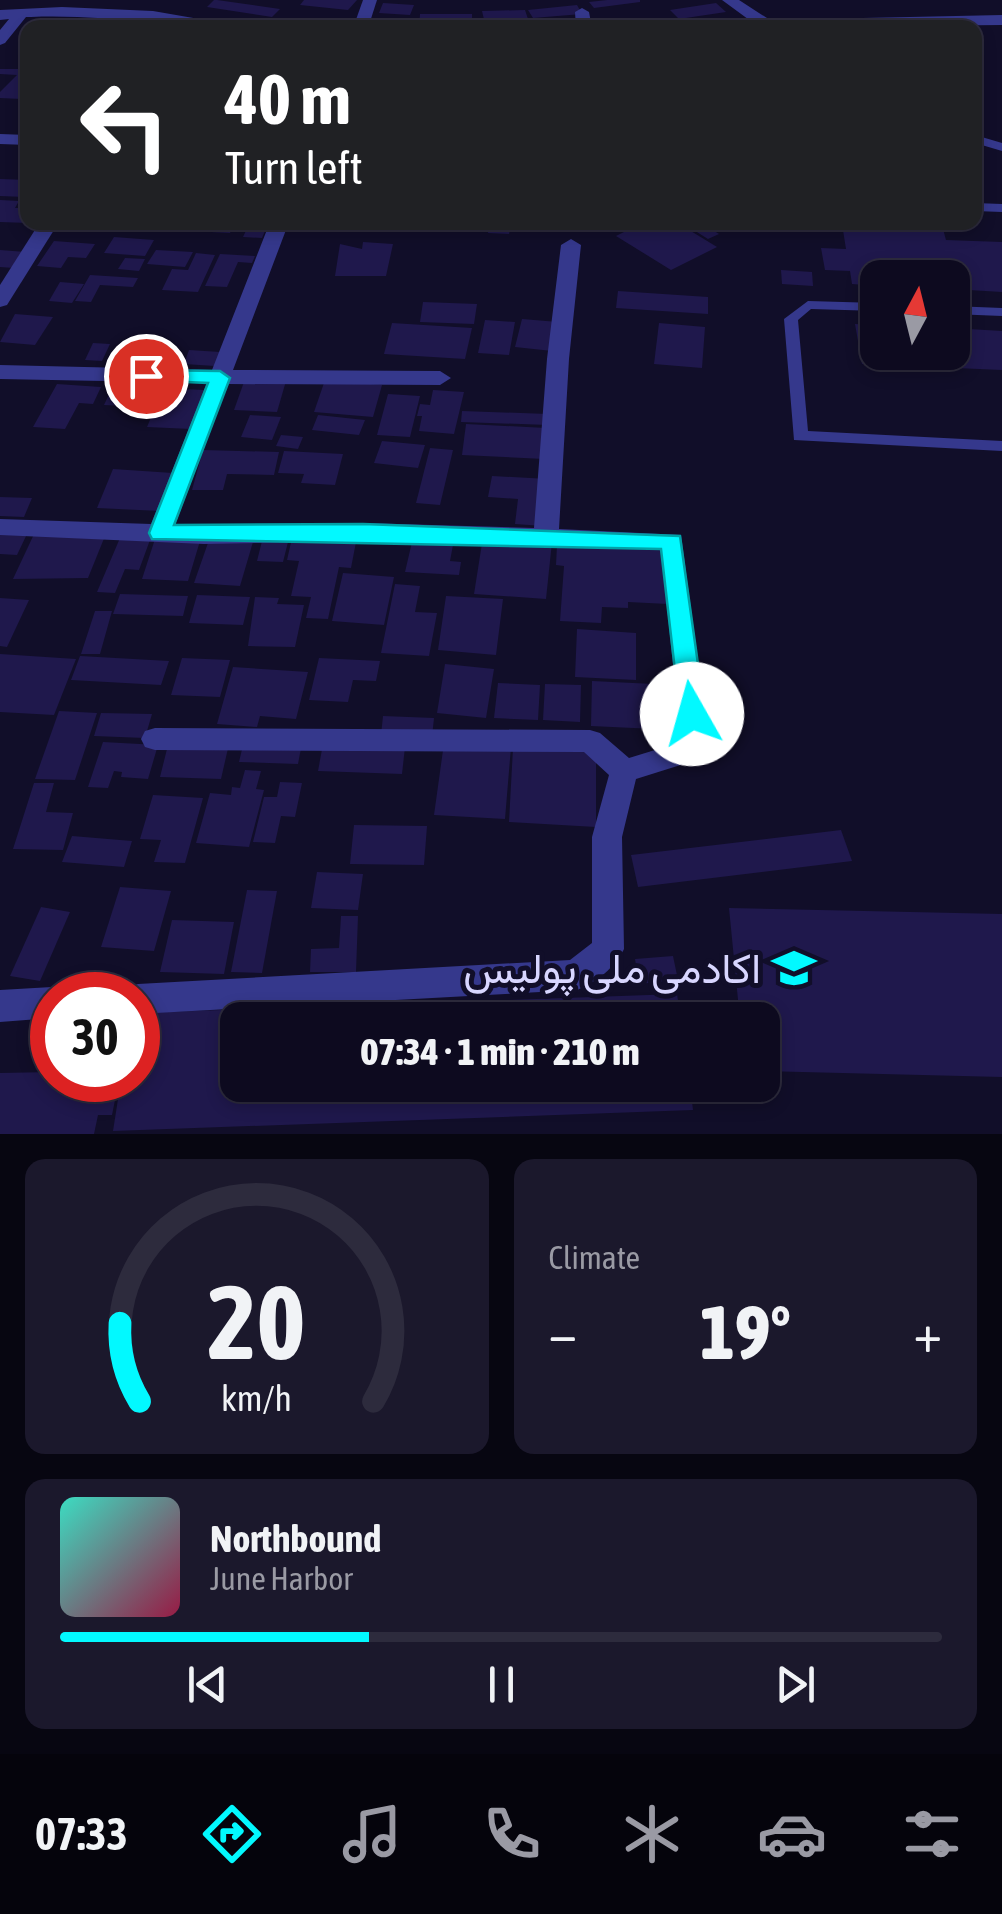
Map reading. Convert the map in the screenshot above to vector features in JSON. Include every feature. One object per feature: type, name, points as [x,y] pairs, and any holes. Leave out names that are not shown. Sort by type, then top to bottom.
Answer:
[{"type":"street","points":[[182,20],[202,0]]},
{"type":"street","points":[[729,0],[759,20]]},
{"type":"street","points":[[0,15],[62,5],[166,20]]},
{"type":"street","points":[[0,40],[22,12]]},
{"type":"street","points":[[0,301],[45,230]]},
{"type":"street","points":[[160,533],[277,230]]},
{"type":"street","points":[[546,538],[558,359],[571,245]]},
{"type":"street","points":[[0,372],[440,378]]},
{"type":"street","points":[[0,526],[160,533],[363,532],[672,542],[696,749],[626,771],[614,795],[604,854],[608,949],[577,975],[160,998]]},
{"type":"street","points":[[154,739],[590,740],[626,771]]},
{"type":"street","points":[[0,1006],[30,1005]]},
{"type":"lane","points":[[860,306],[808,305],[791,319],[800,436],[1002,446]]},
{"type":"lane","points":[[970,311],[1002,312]]},
{"type":"building","points":[[214,0],[280,9],[272,17],[207,7]]},
{"type":"building","points":[[304,0],[357,0],[348,10],[300,5]]},
{"type":"building","points":[[589,2],[640,2],[594,8]]},
{"type":"building","points":[[383,3],[414,5],[410,15],[379,13]]},
{"type":"building","points":[[716,3],[726,12],[679,19],[670,10]]},
{"type":"building","points":[[577,5],[582,14],[533,18],[528,10]]},
{"type":"building","points":[[525,10],[528,20],[484,20],[482,11]]},
{"type":"building","points":[[420,14],[472,14],[472,20],[420,20]]},
{"type":"building","points":[[0,69],[20,69],[20,99],[0,98],[0,92],[17,75],[0,74]]},
{"type":"building","points":[[0,179],[20,180],[20,197],[0,196]]},
{"type":"building","points":[[0,200],[19,201],[15,208],[20,208],[20,223],[0,222]]},
{"type":"building","points":[[173,230],[231,230],[230,233]]},
{"type":"building","points":[[246,230],[266,230],[262,238],[243,237]]},
{"type":"building","points":[[489,230],[510,230],[509,234],[488,233]]},
{"type":"building","points":[[628,230],[689,230],[717,247],[671,270],[616,236]]},
{"type":"building","points":[[694,230],[719,234],[708,239]]},
{"type":"building","points":[[843,230],[943,230],[946,240],[1002,242],[1002,292],[970,290],[970,260],[860,260],[860,285],[852,284],[850,271],[825,270],[821,248],[846,249]]},
{"type":"building","points":[[114,237],[154,240],[145,256],[104,253]]},
{"type":"building","points":[[54,241],[95,244],[86,258],[68,257],[61,268],[37,266]]},
{"type":"building","points":[[363,242],[393,244],[386,276],[335,276],[340,244],[362,249]]},
{"type":"building","points":[[0,250],[26,252],[14,268],[0,267]]},
{"type":"building","points":[[156,250],[193,252],[185,267],[147,264]]},
{"type":"building","points":[[196,253],[215,255],[198,292],[162,290],[172,269],[188,270]]},
{"type":"building","points":[[220,254],[255,256],[252,263],[238,262],[227,287],[205,286]]},
{"type":"building","points":[[125,258],[145,259],[139,271],[118,269]]},
{"type":"building","points":[[781,270],[812,272],[813,286],[782,284]]},
{"type":"building","points":[[90,275],[138,278],[133,287],[100,285],[91,302],[75,301]]},
{"type":"building","points":[[60,282],[84,284],[72,303],[49,301]]},
{"type":"building","points":[[618,291],[708,297],[708,314],[616,308]]},
{"type":"building","points":[[423,302],[477,304],[474,324],[420,322]]},
{"type":"building","points":[[15,314],[53,317],[35,345],[0,342]]},
{"type":"building","points":[[522,319],[558,322],[552,351],[515,347]]},
{"type":"building","points":[[485,320],[515,322],[509,355],[478,353]]},
{"type":"building","points":[[392,323],[472,328],[465,359],[384,354]]},
{"type":"building","points":[[659,323],[705,327],[702,368],[654,364]]},
{"type":"building","points":[[855,324],[860,324],[860,353]]},
{"type":"building","points":[[970,329],[1002,331],[1002,370],[970,369]]},
{"type":"building","points":[[93,343],[110,344],[102,361],[85,360]]},
{"type":"building","points":[[189,350],[220,352],[215,366],[184,364]]},
{"type":"building","points":[[245,379],[286,381],[277,412],[234,410]]},
{"type":"building","points":[[325,380],[382,385],[373,417],[314,412]]},
{"type":"building","points":[[57,384],[101,387],[93,404],[79,403],[65,429],[33,427]]},
{"type":"building","points":[[113,386],[205,390],[191,429],[147,427],[152,415],[164,416],[167,408],[104,405]]},
{"type":"building","points":[[433,390],[464,392],[454,434],[419,431],[420,404],[430,405]]},
{"type":"building","points":[[388,394],[420,396],[410,437],[377,435]]},
{"type":"building","points":[[462,411],[548,414],[548,425],[461,422]]},
{"type":"building","points":[[250,415],[281,417],[272,440],[241,437]]},
{"type":"building","points":[[318,415],[365,420],[359,435],[312,430]]},
{"type":"building","points":[[466,424],[546,428],[544,459],[462,455]]},
{"type":"building","points":[[281,435],[303,437],[298,449],[276,446]]},
{"type":"building","points":[[382,441],[425,445],[418,468],[374,463]]},
{"type":"building","points":[[430,448],[453,450],[440,505],[416,503]]},
{"type":"building","points":[[203,450],[279,452],[274,475],[227,474],[223,490],[192,490]]},
{"type":"building","points":[[284,451],[343,454],[335,485],[301,483],[304,474],[278,473]]},
{"type":"building","points":[[113,469],[173,473],[160,511],[97,508]]},
{"type":"building","points":[[492,476],[548,479],[543,526],[515,524],[518,499],[488,497]]},
{"type":"building","points":[[0,497],[32,498],[24,517],[0,516]]},
{"type":"building","points":[[0,532],[27,534],[17,555],[0,554]]},
{"type":"building","points":[[35,532],[105,536],[88,578],[13,579]]},
{"type":"building","points":[[483,537],[552,542],[546,599],[474,594]]},
{"type":"building","points":[[120,538],[150,540],[139,570],[125,569],[115,593],[97,592]]},
{"type":"building","points":[[292,538],[356,542],[351,568],[339,567],[328,619],[306,618],[311,597],[291,596],[299,561],[287,560]]},
{"type":"building","points":[[155,539],[200,541],[188,581],[142,579]]},
{"type":"building","points":[[209,540],[253,542],[240,586],[194,583]]},
{"type":"building","points":[[262,541],[288,542],[283,562],[257,561]]},
{"type":"building","points":[[412,542],[453,545],[450,561],[461,562],[459,575],[405,572]]},
{"type":"building","points":[[557,545],[666,550],[668,604],[628,602],[628,608],[602,607],[601,623],[560,621],[564,566],[556,565]]},
{"type":"building","points":[[343,573],[394,577],[384,625],[332,621]]},
{"type":"building","points":[[395,584],[420,586],[415,612],[437,613],[429,656],[381,653]]},
{"type":"building","points":[[120,594],[188,596],[183,616],[113,614]]},
{"type":"building","points":[[197,595],[250,597],[243,625],[189,623]]},
{"type":"building","points":[[446,596],[503,599],[496,655],[438,650]]},
{"type":"building","points":[[255,597],[279,598],[277,604],[304,605],[295,647],[248,646]]},
{"type":"building","points":[[0,598],[29,600],[7,647],[0,646]]},
{"type":"building","points":[[95,611],[112,611],[100,654],[81,654]]},
{"type":"building","points":[[577,629],[636,633],[636,680],[575,677]]},
{"type":"building","points":[[0,654],[76,659],[54,715],[0,712]]},
{"type":"building","points":[[80,656],[169,661],[161,685],[71,680]]},
{"type":"building","points":[[182,658],[230,660],[220,697],[171,695]]},
{"type":"building","points":[[319,658],[380,661],[376,681],[353,680],[348,702],[309,700]]},
{"type":"building","points":[[445,664],[494,669],[486,718],[437,713]]},
{"type":"building","points":[[233,667],[308,672],[296,719],[260,716],[257,727],[217,724]]},
{"type":"building","points":[[592,681],[674,685],[676,730],[591,726]]},
{"type":"building","points":[[498,683],[540,685],[538,720],[494,718]]},
{"type":"building","points":[[545,684],[581,685],[580,722],[543,720]]},
{"type":"building","points":[[59,711],[97,713],[75,780],[35,779]]},
{"type":"building","points":[[101,713],[152,714],[145,738],[94,736]]},
{"type":"building","points":[[383,716],[434,718],[432,737],[381,735]]},
{"type":"building","points":[[169,741],[229,744],[221,779],[160,777]]},
{"type":"building","points":[[244,741],[302,743],[298,764],[239,762]]},
{"type":"building","points":[[103,742],[158,745],[148,779],[121,777],[122,772],[114,771],[108,788],[88,787]]},
{"type":"building","points":[[444,743],[511,747],[505,819],[434,815]]},
{"type":"building","points":[[323,744],[405,747],[402,774],[318,771]]},
{"type":"building","points":[[513,748],[596,752],[596,827],[509,822]]},
{"type":"building","points":[[245,770],[261,771],[256,789],[264,790],[249,847],[196,843],[210,793],[231,795],[232,787],[240,788]]},
{"type":"building","points":[[280,782],[302,783],[295,817],[281,816],[275,843],[253,842],[264,797],[277,797]]},
{"type":"building","points":[[34,783],[54,783],[46,812],[73,813],[63,850],[13,849]]},
{"type":"building","points":[[153,795],[203,798],[185,863],[154,862],[161,840],[140,839]]},
{"type":"building","points":[[354,825],[427,826],[424,865],[350,864]]},
{"type":"building","points":[[841,830],[852,861],[638,887],[631,855]]},
{"type":"building","points":[[72,836],[132,841],[124,867],[62,862]]},
{"type":"building","points":[[317,872],[363,874],[358,910],[311,908]]},
{"type":"building","points":[[120,887],[171,891],[154,951],[101,947]]},
{"type":"building","points":[[247,890],[277,891],[262,973],[231,972]]},
{"type":"building","points":[[41,907],[70,912],[44,972],[30,972],[30,979],[10,976]]},
{"type":"building","points":[[729,908],[1002,914],[1002,1077],[780,1071],[780,1002],[738,1002]]},
{"type":"building","points":[[341,916],[358,916],[356,972],[310,972],[311,949],[339,948]]},
{"type":"building","points":[[172,920],[234,922],[224,974],[160,972]]},
{"type":"building","points":[[673,956],[678,980],[639,984],[635,959]]},
{"type":"building","points":[[677,994],[678,1002],[450,1002]]},
{"type":"building","points":[[220,1010],[220,1102],[692,1102],[693,1110],[113,1131],[118,1102],[160,1102],[160,1012]]},
{"type":"building","points":[[30,1072],[30,1102],[115,1102],[112,1115],[98,1115],[94,1134],[0,1134],[0,1073]]},
{"type":"place","name":"اکادمی ملی پولیس","points":[[794,968]]},
{"type":"route","points":[[146,376],[220,378],[160,533],[363,532],[672,542],[692,714]]}]
